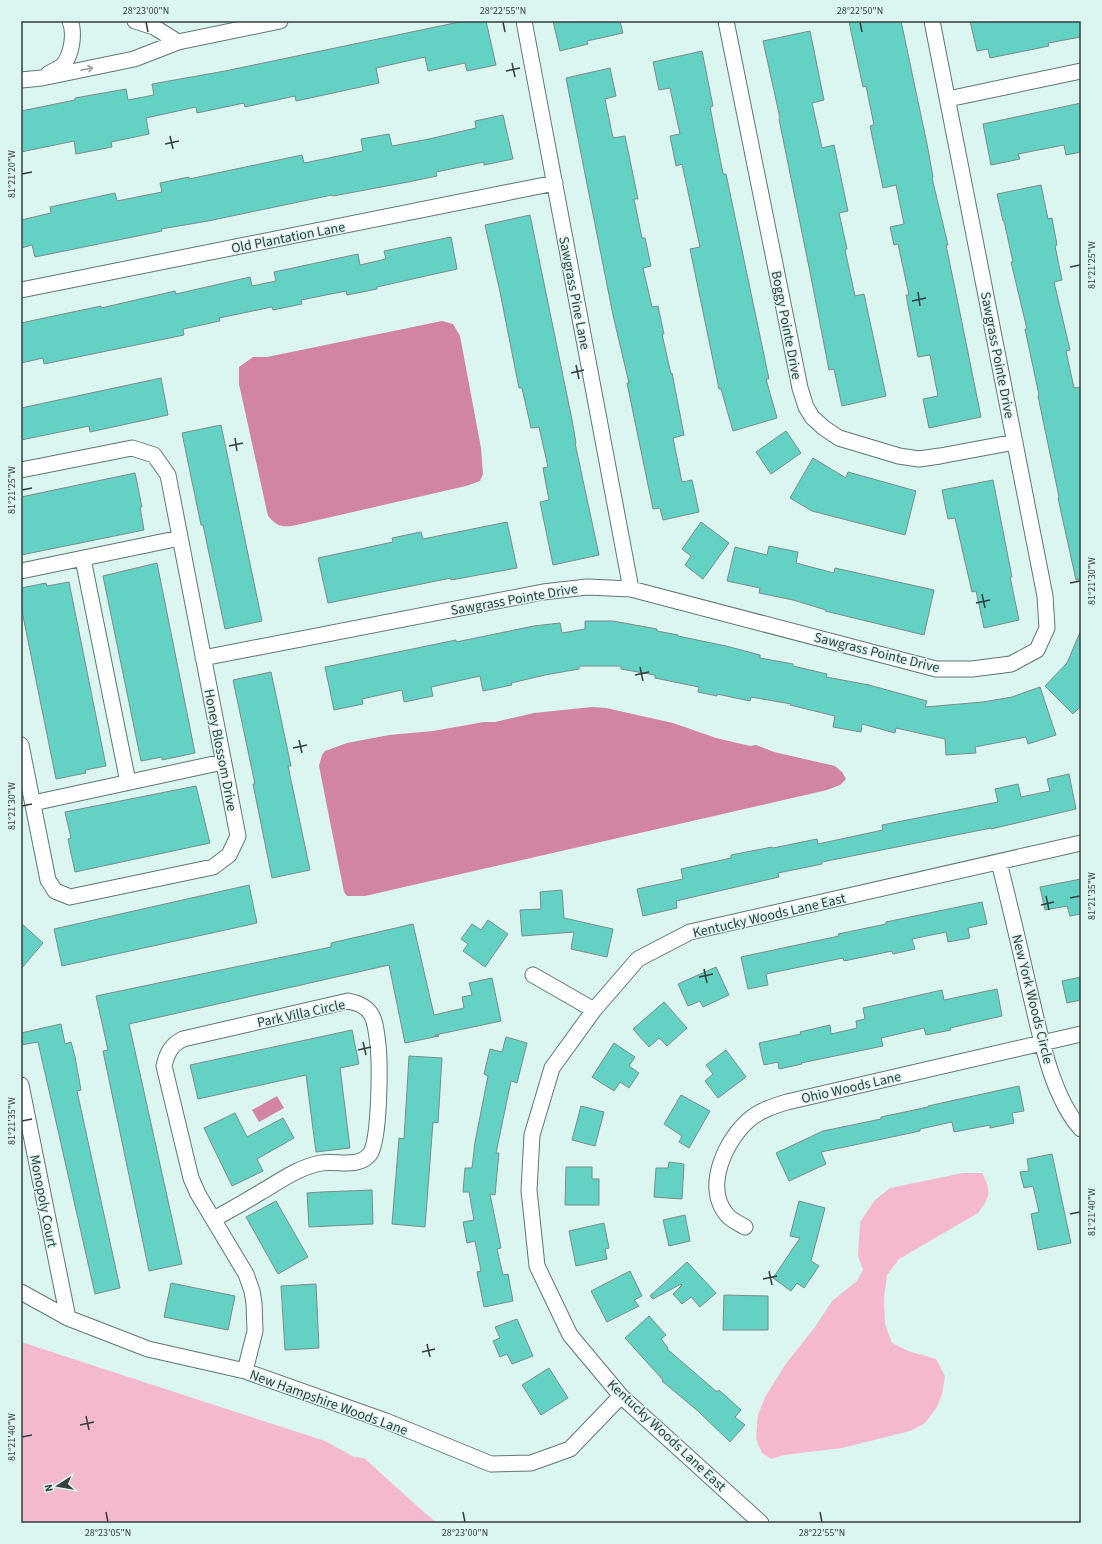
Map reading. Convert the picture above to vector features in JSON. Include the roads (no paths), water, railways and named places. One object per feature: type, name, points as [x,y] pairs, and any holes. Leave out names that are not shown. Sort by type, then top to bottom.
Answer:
[{"type":"street","points":[[42,78],[62,65],[67,59],[71,47],[70,21]]},
{"type":"street","points":[[135,21],[154,27],[178,42]]},
{"type":"street","points":[[21,80],[42,78],[134,59],[178,42],[280,21]]},
{"type":"street","name":"Sawgrass Pine Lane","points":[[524,21],[631,589]]},
{"type":"street","name":"Boggy Pointe Drive","points":[[726,21],[800,388],[806,407],[812,417],[824,428],[839,438],[899,456],[919,459],[1015,442]]},
{"type":"street","name":"Sawgrass Pointe Drive","points":[[203,658],[543,592],[587,587],[631,589],[936,669],[972,669],[1011,664],[1037,650],[1047,628],[1045,596],[932,21]]},
{"type":"street","points":[[948,99],[1081,71]]},
{"type":"street","name":"Old Plantation Lane","points":[[21,290],[555,183]]},
{"type":"street","name":"Honey Blossom Drive","points":[[21,470],[132,448],[154,455],[168,475],[238,836],[230,855],[212,867],[70,897],[55,890],[48,880],[21,745]]},
{"type":"street","points":[[21,571],[180,538]]},
{"type":"street","points":[[83,558],[128,782]]},
{"type":"street","points":[[33,803],[223,762]]},
{"type":"street","name":"Kentucky Woods Lane East","points":[[761,1523],[621,1396],[570,1336],[537,1266],[529,1190],[532,1135],[552,1068],[594,1010],[638,959],[690,932],[1081,843]]},
{"type":"street","name":"New York Woods Circle","points":[[999,862],[1042,1043],[1060,1098],[1074,1121],[1081,1129]]},
{"type":"street","points":[[533,975],[594,1010]]},
{"type":"street","name":"Park Villa Circle","points":[[214,1219],[295,1172],[322,1163],[352,1163],[370,1154],[374,1139],[380,1077],[375,1026],[372,1015],[366,1007],[358,1002],[348,1001],[183,1039],[175,1043],[166,1055],[164,1066],[191,1178],[196,1189],[246,1274],[252,1290],[255,1331],[245,1372]]},
{"type":"street","name":"Ohio Woods Lane","points":[[745,1227],[727,1216],[719,1201],[717,1183],[727,1147],[737,1133],[751,1119],[766,1109],[787,1102],[1081,1034]]},
{"type":"street","name":"Monopoly Court","points":[[21,1085],[68,1318]]},
{"type":"street","name":"New Hampshire Woods Lane","points":[[21,1292],[68,1318],[148,1349],[245,1372],[386,1421],[490,1464],[531,1463],[570,1449],[621,1396]]}]
